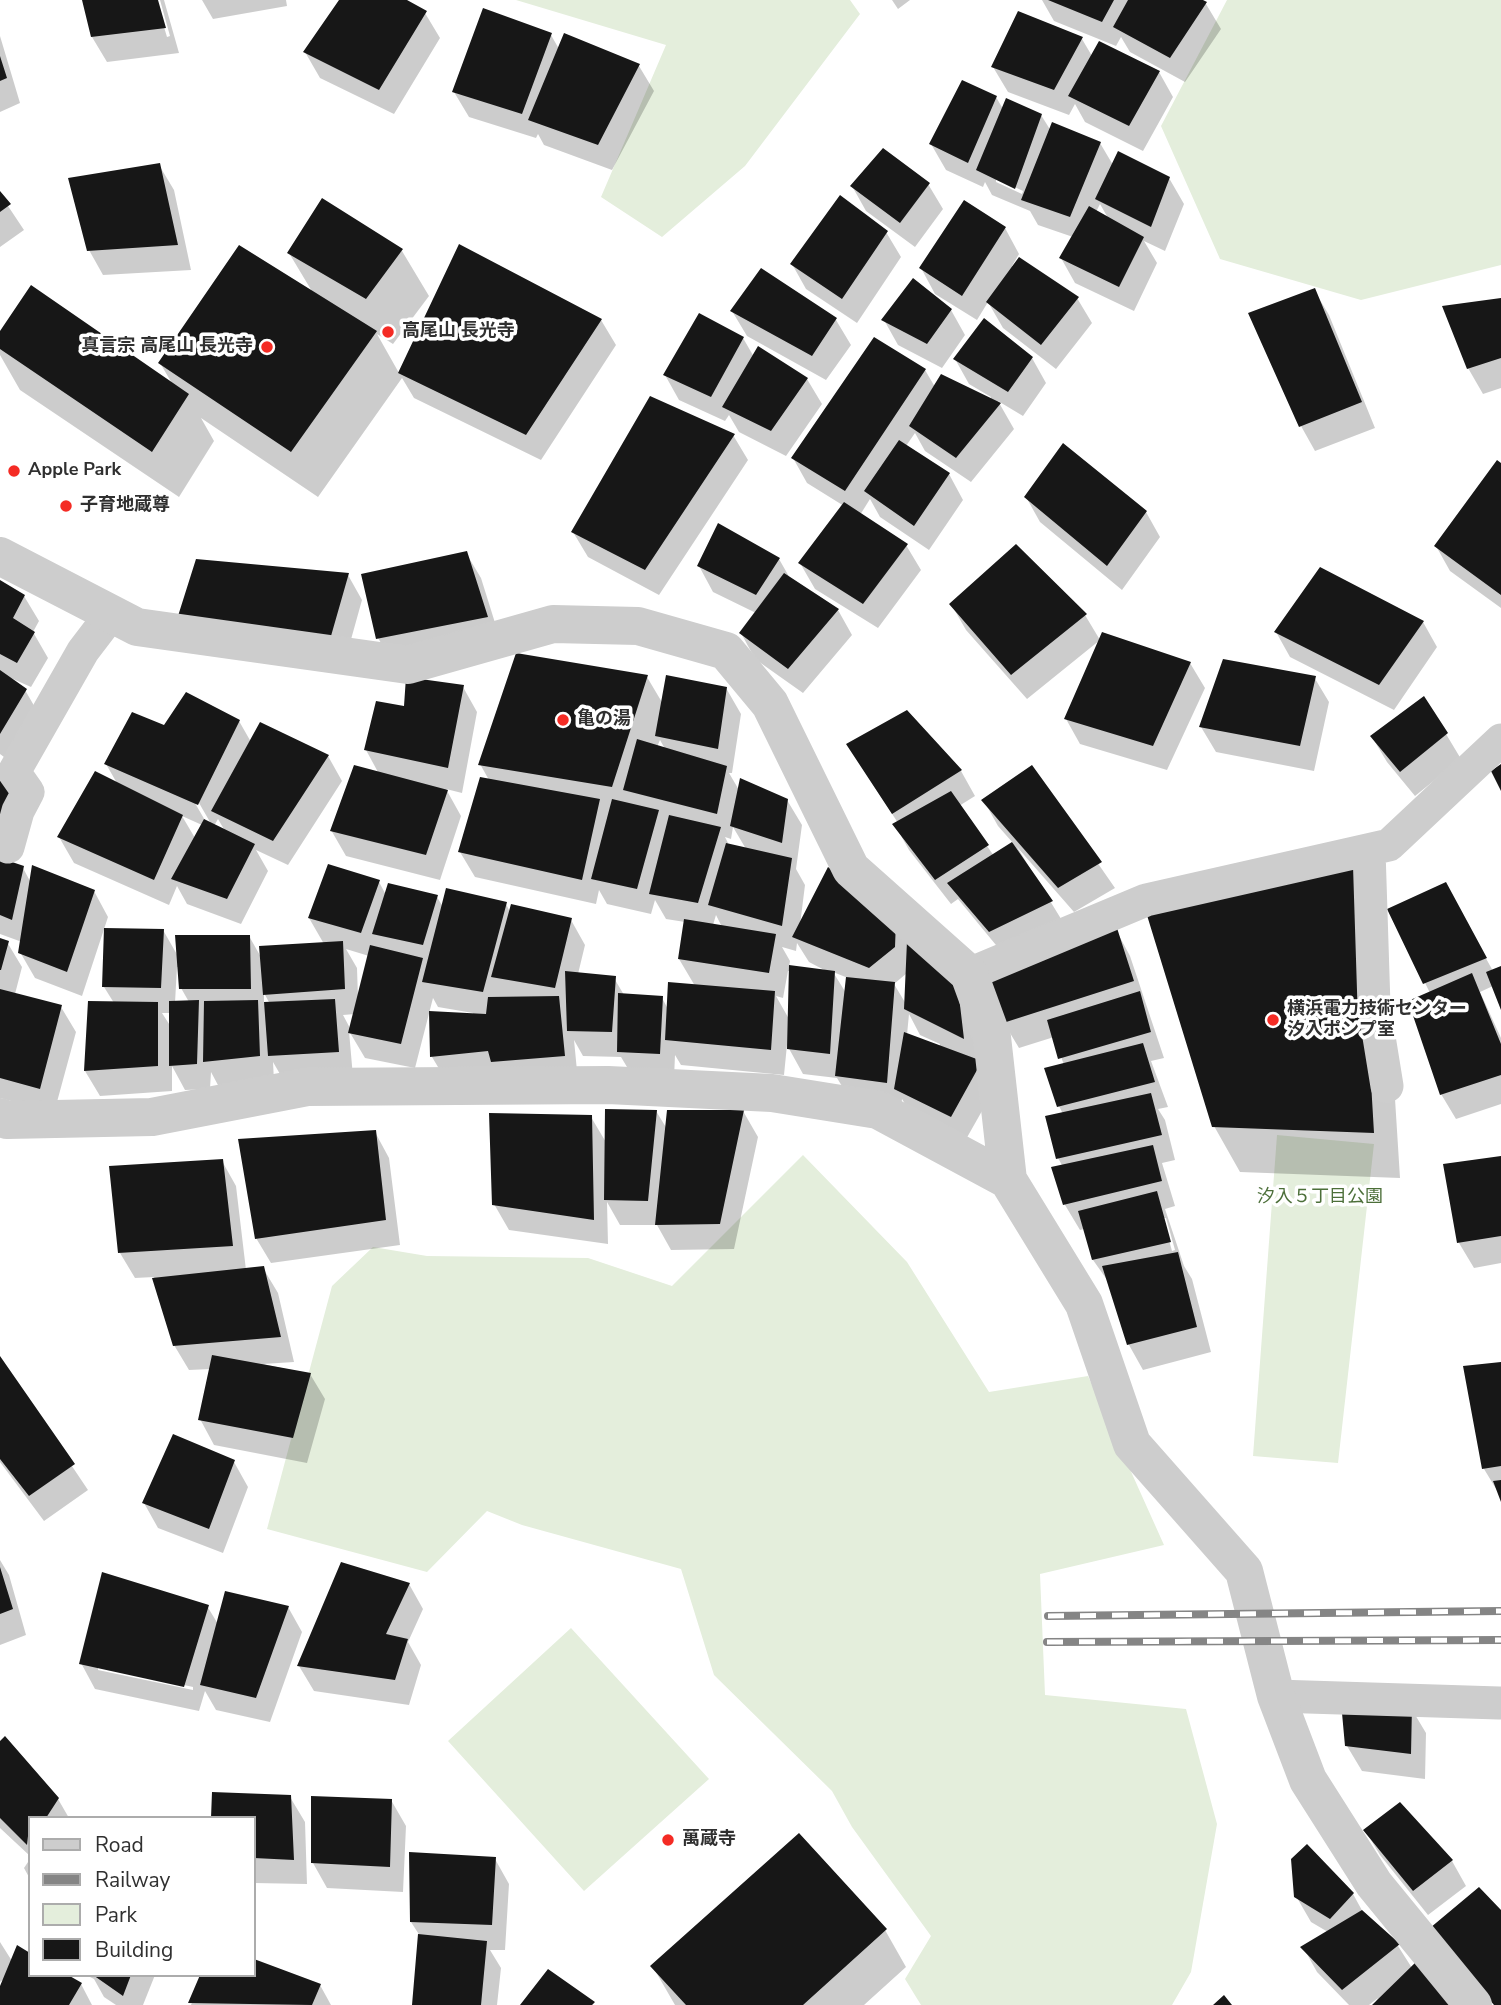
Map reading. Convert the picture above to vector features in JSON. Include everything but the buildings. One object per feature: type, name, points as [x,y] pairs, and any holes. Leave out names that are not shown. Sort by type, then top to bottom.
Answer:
[{"type":"street","points":[[0,556],[137,627],[408,665],[553,624],[638,626],[726,651],[770,704],[851,869],[969,974],[992,1037],[1008,1180],[1084,1304],[1132,1444],[1244,1571],[1276,1696],[1308,1780],[1374,1884],[1473,2005]]},
{"type":"street","points":[[0,1117],[152,1117],[307,1087],[608,1085],[772,1093],[877,1110],[1008,1180]]},
{"type":"lane","points":[[8,847],[18,811],[28,792],[15,772],[83,651],[112,613]]},
{"type":"lane","points":[[969,974],[1146,900],[1389,845],[1501,740]]},
{"type":"lane","points":[[1369,850],[1373,994],[1387,1086]]},
{"type":"lane","points":[[1276,1696],[1499,1703]]},
{"type":"green space","points":[[516,0],[850,0],[860,14],[745,166],[662,237],[601,197],[666,45]]},
{"type":"green space","points":[[1227,0],[1501,0],[1501,265],[1361,300],[1220,259],[1161,126]]},
{"type":"green space","name":"汐入５丁目公園","points":[[1277,1135],[1374,1144],[1338,1463],[1253,1456]]},
{"type":"green space","points":[[803,1155],[907,1262],[989,1392],[1088,1376],[1164,1545],[1040,1574],[1045,1695],[1186,1709],[1217,1824],[1191,1972],[1172,2005],[921,2005],[905,1979],[931,1936],[852,1827],[832,1791],[714,1675],[681,1569],[522,1525],[487,1511],[427,1572],[267,1529],[332,1286],[373,1247],[427,1256],[588,1258],[672,1286]]},
{"type":"green space","points":[[571,1628],[709,1779],[584,1891],[448,1741]]},
{"type":"railway","points":[[1048,1616],[1501,1611]]},
{"type":"railway","points":[[1047,1642],[1501,1640]]},
{"type":"place","name":"高尾山 長光寺","points":[[388,332]]},
{"type":"place","name":"真言宗 高尾山 長光寺","points":[[267,347]]},
{"type":"place","name":"Apple Park","points":[[14,471]]},
{"type":"place","name":"子育地蔵尊","points":[[66,506]]},
{"type":"place","name":"亀の湯","points":[[563,720]]},
{"type":"place","name":"横浜電力技術センター 汐入ポンプ室","points":[[1273,1020]]},
{"type":"place","name":"萬蔵寺","points":[[668,1840]]}]
